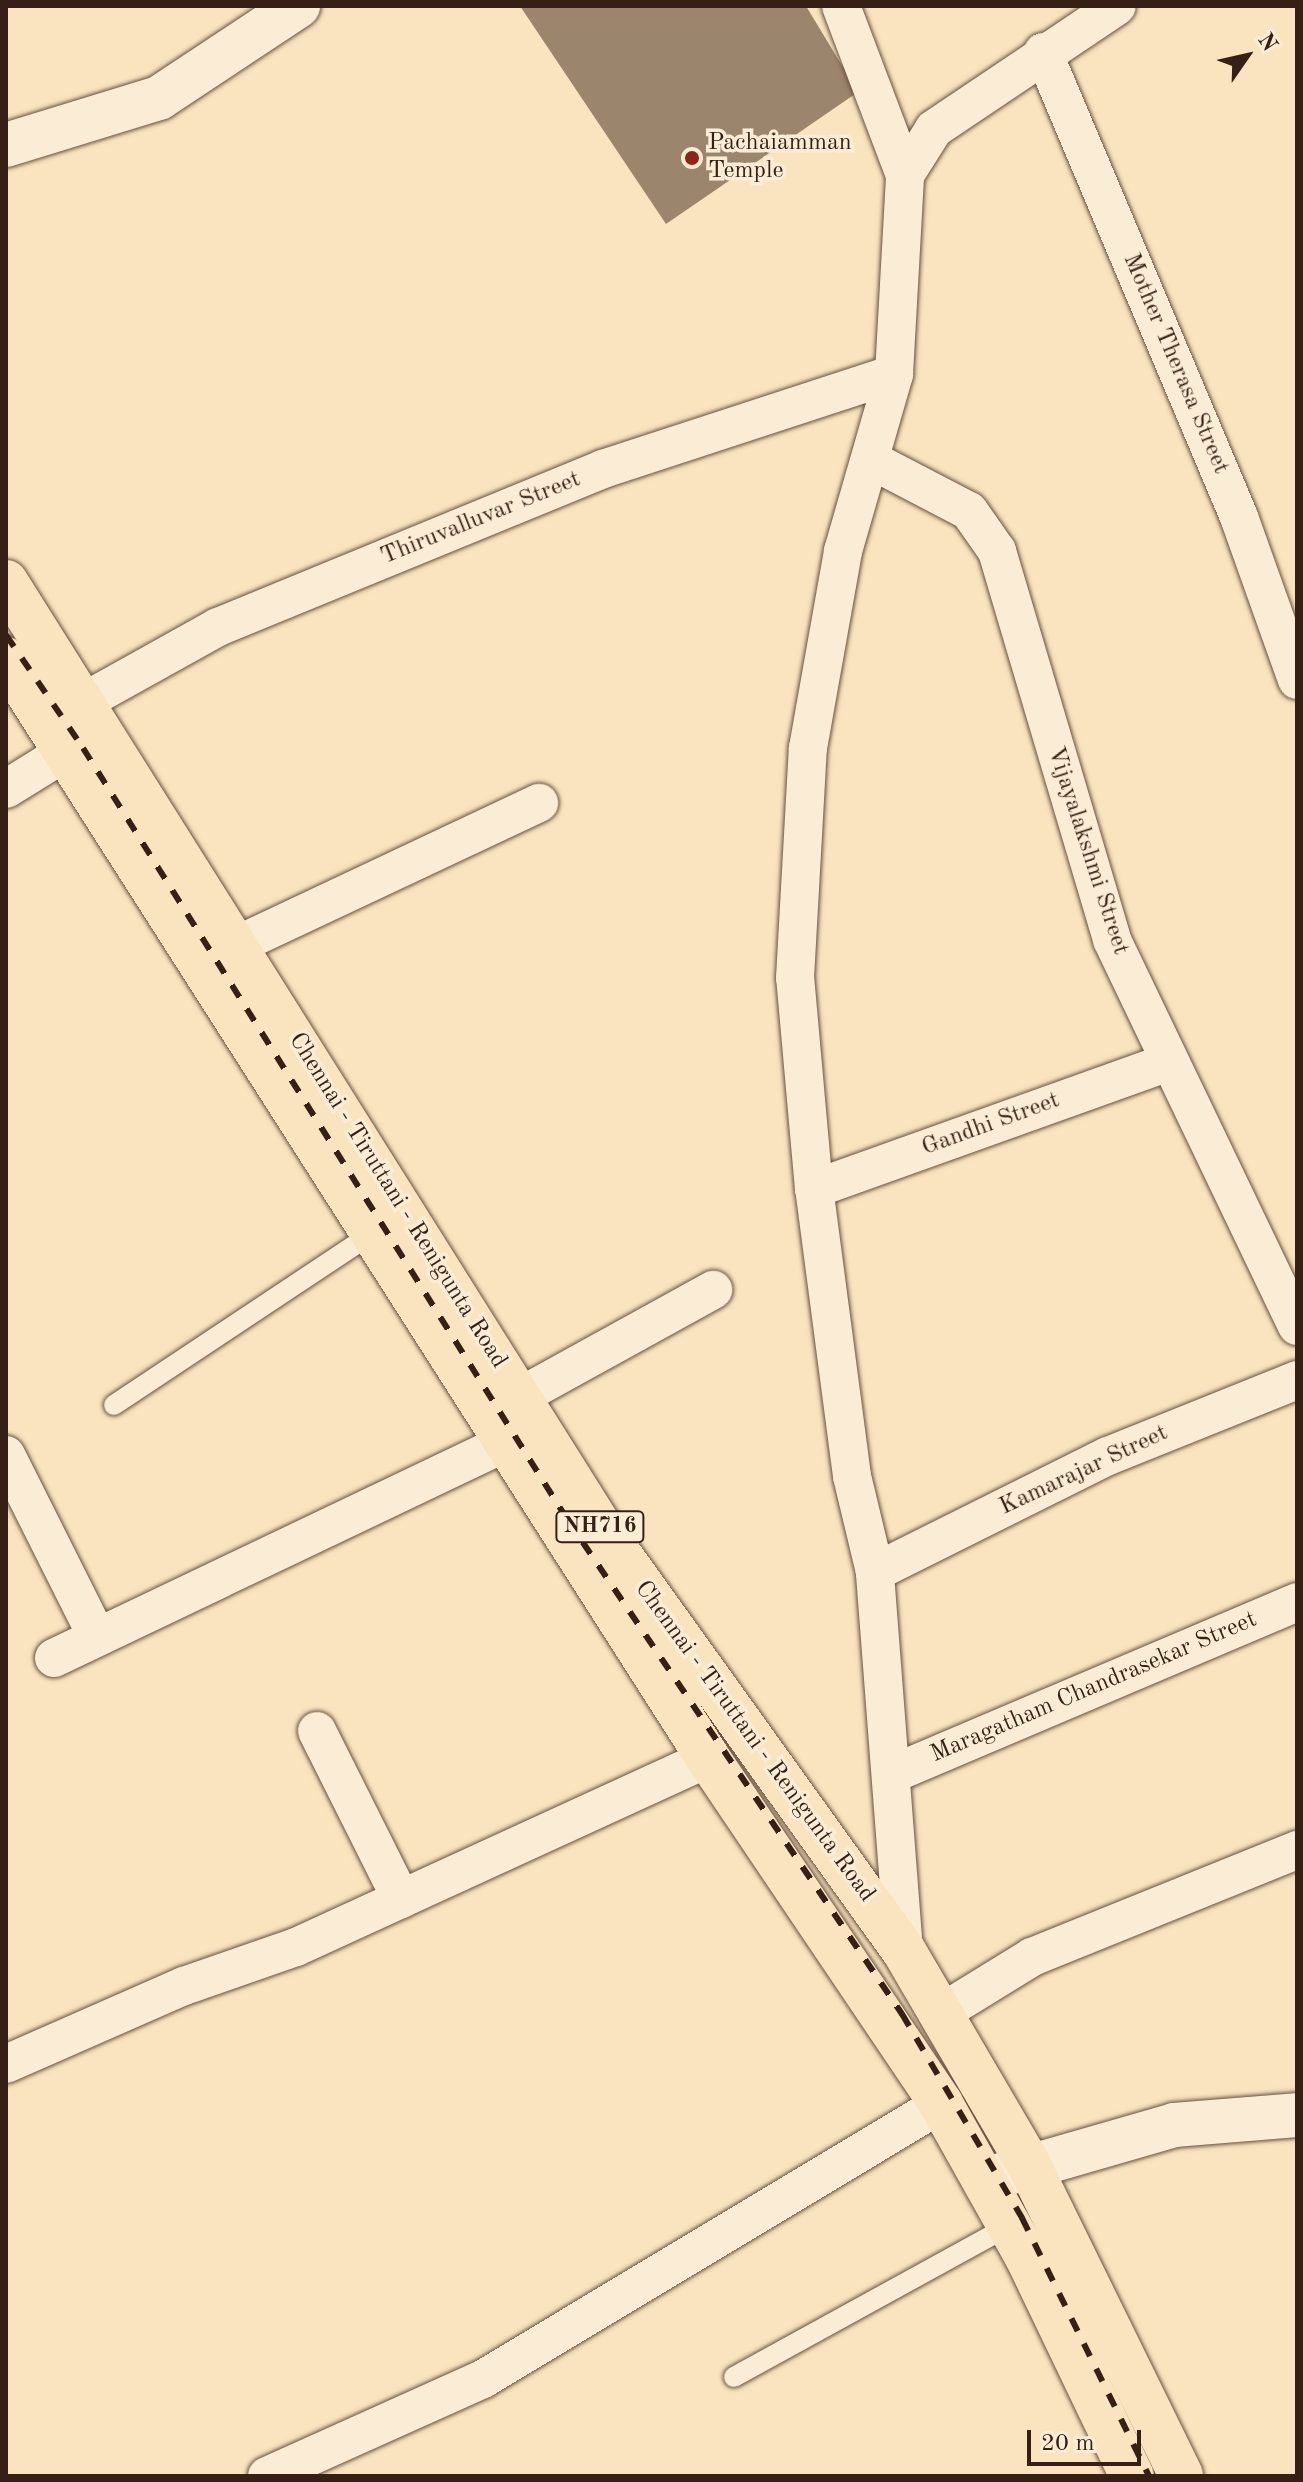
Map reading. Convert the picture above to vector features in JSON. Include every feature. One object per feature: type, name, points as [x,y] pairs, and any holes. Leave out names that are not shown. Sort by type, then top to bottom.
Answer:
[{"type":"highway","name":"Chennai - Tiruttani - Renigunta Road","points":[[6,582],[85,701],[125,803],[373,1233],[708,1758],[941,2104],[1009,2226],[1132,2476]]},
{"type":"highway","name":"Chennai - Tiruttani - Renigunta Road","points":[[6,659],[69,750],[125,803],[237,945],[602,1530],[904,1951],[1028,2163],[1181,2476]]},
{"type":"street","points":[[6,145],[159,98],[298,6]]},
{"type":"street","points":[[841,6],[905,175],[894,374],[843,551],[808,748],[795,978],[814,1189],[852,1476],[875,1572],[904,1951]]},
{"type":"street","points":[[905,175],[934,129],[1043,52],[1117,6]]},
{"type":"street","name":"Mother Therasa Street","points":[[1043,52],[1239,517],[1297,680]]},
{"type":"street","name":"Thiruvalluvar Street","points":[[85,701],[218,627],[589,474],[894,374]]},
{"type":"street","name":"Vijayalakshmi Street","points":[[871,460],[969,511],[997,551],[1101,910],[1168,1062],[1297,1326]]},
{"type":"street","points":[[6,789],[69,750]]},
{"type":"street","points":[[237,945],[539,803]]},
{"type":"street","name":"Gandhi Street","points":[[814,1189],[1168,1062]]},
{"type":"street","points":[[519,1397],[713,1290]]},
{"type":"street","name":"Kamarajar Street","points":[[875,1572],[1108,1456],[1297,1380]]},
{"type":"street","points":[[54,1658],[507,1442]]},
{"type":"street","points":[[6,1455],[97,1637]]},
{"type":"street","name":"Maragatham Chandrasekar Street","points":[[892,1774],[1297,1602]]},
{"type":"street","points":[[317,1731],[401,1899]]},
{"type":"street","points":[[6,2064],[401,1899],[708,1758]]},
{"type":"street","points":[[941,2013],[1032,1957],[1297,1850]]},
{"type":"street","points":[[267,2476],[483,2379],[941,2104]]},
{"type":"street","points":[[984,2180],[1028,2163],[1174,2125],[1297,2115]]},
{"type":"lane","points":[[114,1405],[373,1233]]},
{"type":"lane","points":[[734,2377],[1009,2226]]},
{"type":"building","name":"Pachaiamman Temple","points":[[520,6],[806,6],[858,92],[666,224]]},
{"type":"railway","points":[[6,635],[83,748],[567,1519],[902,2014],[1022,2218],[1149,2476]]},
{"type":"place","name":"Pachaiamman Temple","points":[[692,158]]}]
